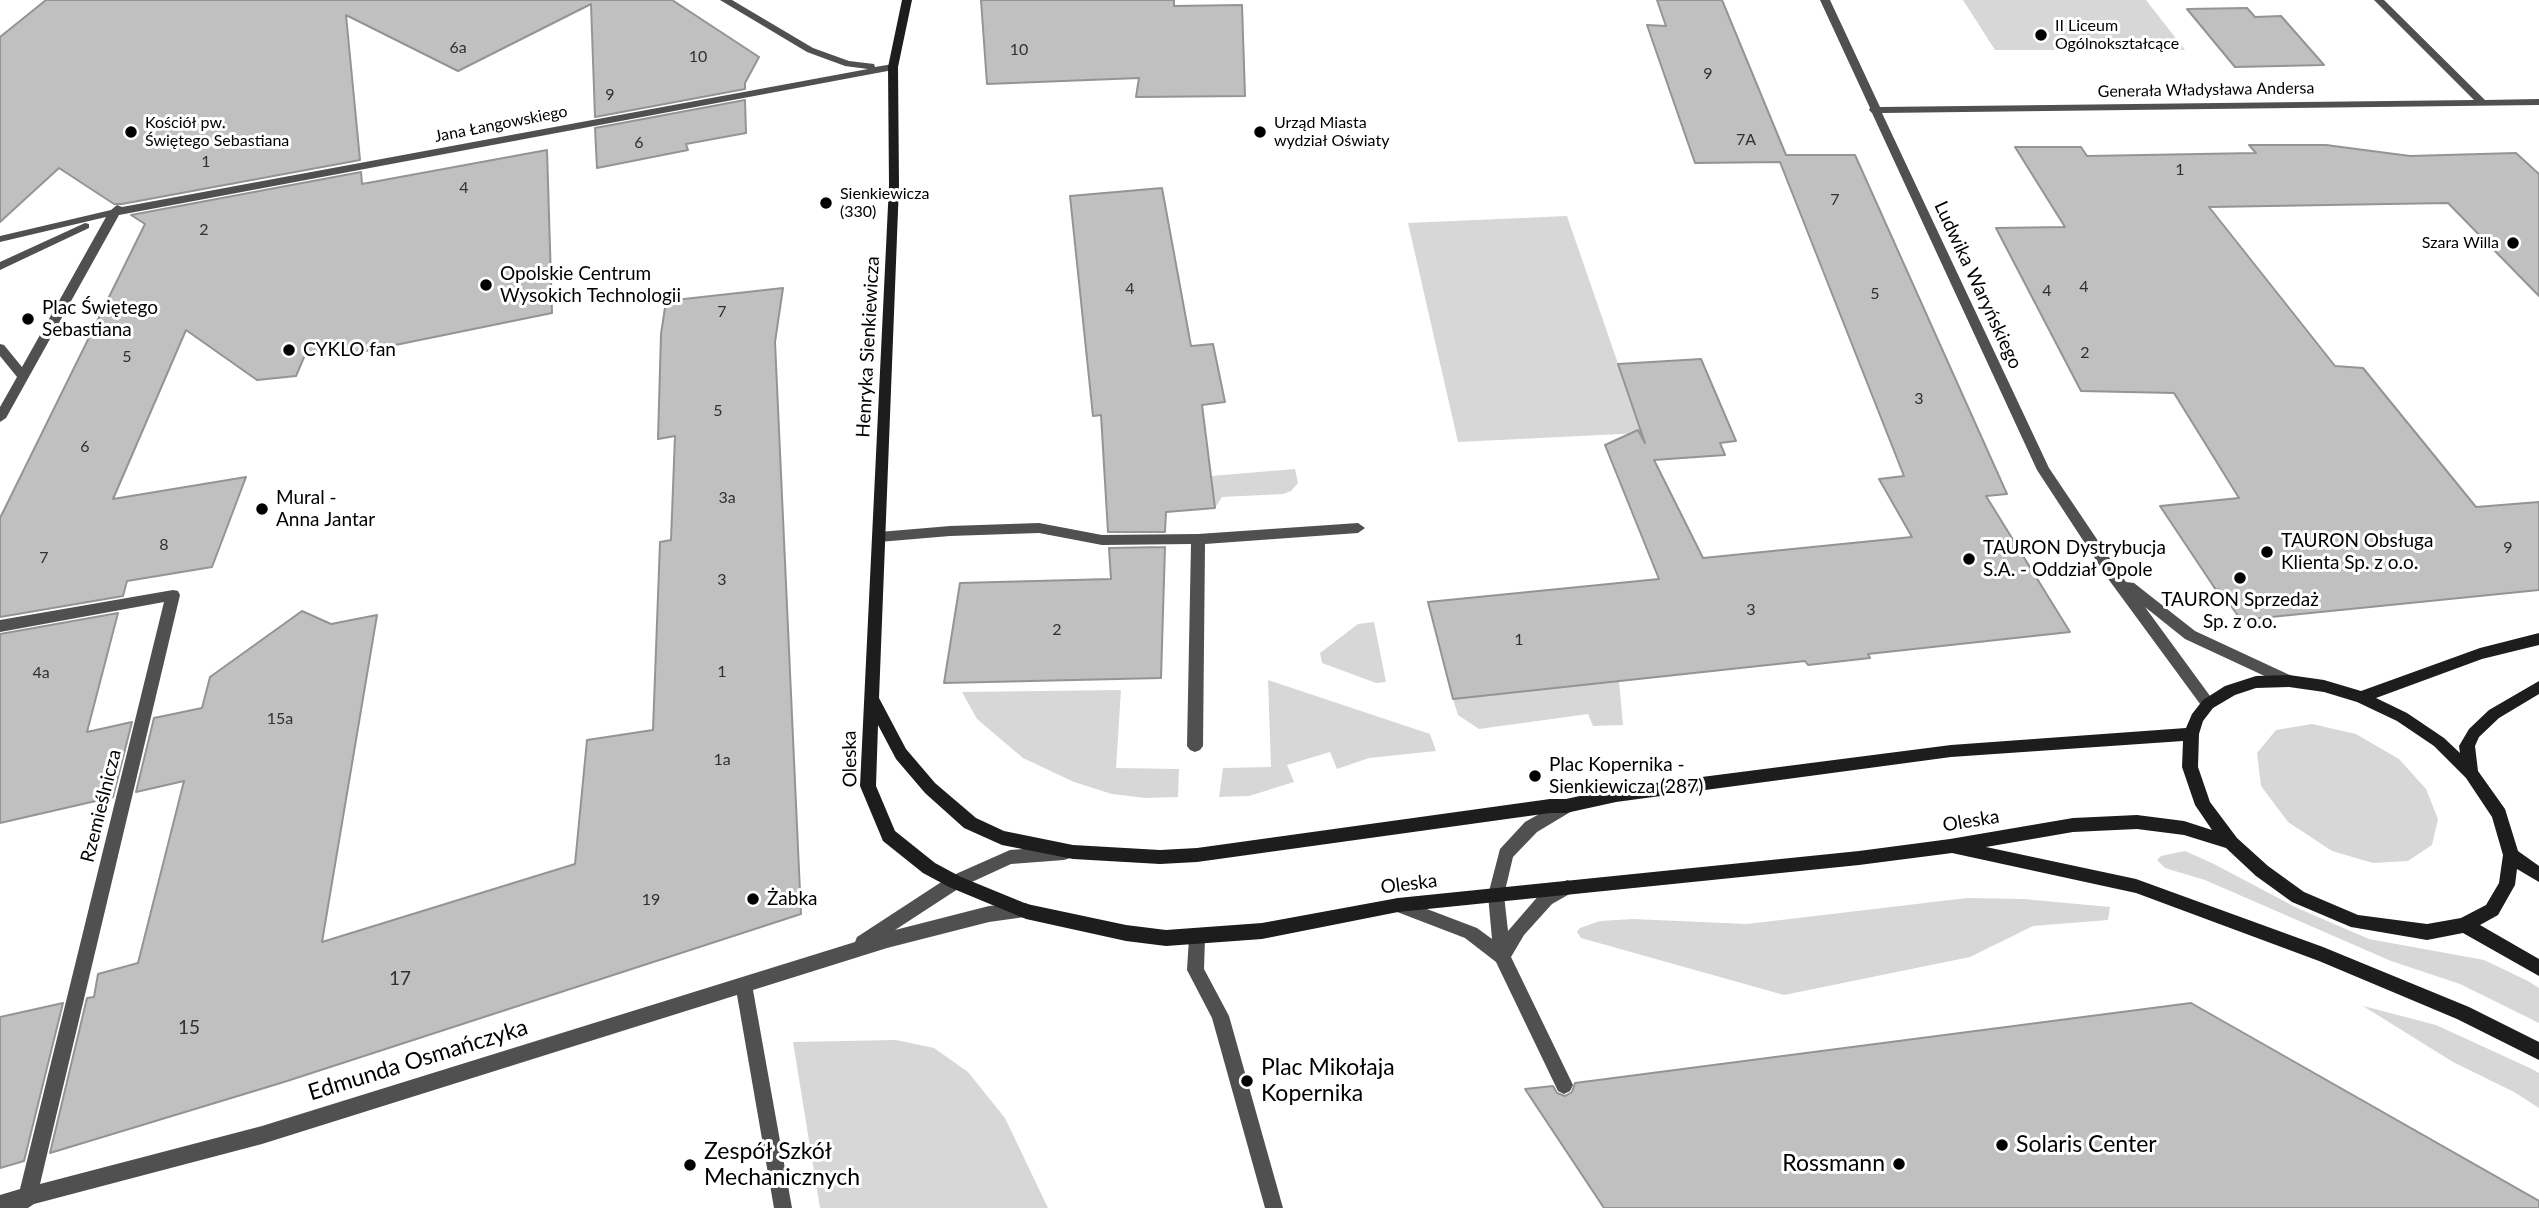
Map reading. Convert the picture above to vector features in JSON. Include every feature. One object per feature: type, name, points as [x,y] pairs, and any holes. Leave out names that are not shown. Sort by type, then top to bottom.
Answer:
[{"type":"street","points":[[724,0],[810,50],[835,60],[848,64],[893,67]]},
{"type":"street","name":"Henryka Sienkiewicza","points":[[871,697],[894,186],[893,67],[907,0]]},
{"type":"street","name":"Ludwika Waryńskiego","points":[[1825,0],[2043,470],[2114,576],[2208,704]]},
{"type":"street","points":[[2379,0],[2483,103]]},
{"type":"street","points":[[824,80],[835,71],[835,60]]},
{"type":"street","name":"Jana Łangowskiego","points":[[117,209],[893,67]]},
{"type":"street","name":"Generała Władysława Andersa","points":[[1874,110],[2539,102]]},
{"type":"street","points":[[0,239],[117,209]]},
{"type":"street","points":[[0,266],[117,209]]},
{"type":"street","points":[[0,418],[117,209]]},
{"type":"street","points":[[0,348],[23,376]]},
{"type":"street","points":[[879,537],[1039,528],[1101,540],[1198,539],[1358,528]]},
{"type":"street","points":[[1195,746],[1198,539]]},
{"type":"street","name":"Ludwika Waryńskiego","points":[[2114,576],[2190,635],[2289,681]]},
{"type":"street","name":"Rzemieślnicza","points":[[0,626],[173,595],[27,1199]]},
{"type":"street","points":[[2361,697],[2480,654],[2539,639]]},
{"type":"street","points":[[2289,681],[2324,686],[2361,697],[2402,717],[2439,742],[2471,773],[2499,814],[2511,855],[2507,885],[2492,910],[2464,925],[2415,932],[2357,922],[2298,897],[2262,871],[2231,843],[2203,805],[2190,767],[2191,734],[2197,718],[2208,704],[2230,690],[2256,682],[2289,681]]},
{"type":"street","points":[[2471,773],[2467,746],[2474,733],[2494,714],[2539,687]]},
{"type":"street","name":"Oleska","points":[[871,697],[901,754],[930,788],[970,823],[1002,838],[1073,852],[1160,857],[1197,855],[1550,806],[1566,806],[1616,795],[1951,751],[2191,734]]},
{"type":"street","name":"Oleska","points":[[871,697],[868,786],[889,836],[929,868],[955,883],[1026,911],[1126,933],[1166,938],[1197,938],[1262,931],[1398,905],[1860,858],[2073,825],[2137,822],[2184,828],[2231,843]]},
{"type":"street","points":[[1564,1085],[1502,956],[1496,895],[1506,854],[1531,827],[1566,806]]},
{"type":"street","points":[[1950,846],[2136,886],[2345,964],[2463,1013],[2539,1051]]},
{"type":"street","name":"Edmunda Osmańczyka","points":[[847,952],[955,883],[1010,857],[1073,852]]},
{"type":"street","points":[[2511,855],[2539,875]]},
{"type":"street","points":[[1502,956],[1518,930],[1546,899],[1568,886]]},
{"type":"street","points":[[1398,905],[1471,933],[1502,956]]},
{"type":"street","name":"Edmunda Osmańczyka","points":[[0,1204],[262,1135],[847,952],[952,922],[989,914],[1026,911]]},
{"type":"street","points":[[2464,925],[2539,968]]},
{"type":"street","points":[[1197,938],[1195,970],[1220,1016],[1275,1208]]},
{"type":"street","points":[[744,985],[783,1208]]},
{"type":"shaded area","points":[[1963,0],[2146,0],[2185,50],[1995,50]]},
{"type":"shaded area","points":[[1567,216],[1642,433],[1458,442],[1408,223]]},
{"type":"shaded area","points":[[1295,469],[1298,483],[1291,491],[1283,494],[1222,497],[1215,508],[1211,476]]},
{"type":"shaded area","points":[[1374,622],[1386,682],[1376,683],[1322,663],[1320,653],[1358,624]]},
{"type":"shaded area","points":[[1268,680],[1430,734],[1436,751],[1369,758],[1337,769],[1330,752],[1287,765],[1294,782],[1249,796],[1219,797],[1223,768],[1271,767]]},
{"type":"shaded area","points":[[1619,681],[1623,725],[1593,726],[1588,714],[1479,729],[1458,715],[1453,699]]},
{"type":"shaded area","points":[[1121,690],[1116,768],[1179,769],[1178,797],[1145,798],[1112,794],[1074,782],[1023,758],[977,719],[962,692]]},
{"type":"shaded area","points":[[2312,724],[2356,734],[2399,759],[2426,789],[2438,819],[2432,845],[2408,861],[2373,863],[2332,851],[2288,822],[2261,786],[2257,753],[2276,730]]},
{"type":"shaded area","points":[[2185,851],[2297,908],[2369,939],[2484,960],[2528,981],[2539,988],[2539,1023],[2460,984],[2391,961],[2205,880],[2165,868],[2157,860],[2161,856]]},
{"type":"shaded area","points":[[1967,898],[2023,899],[2110,907],[2108,920],[2033,926],[1970,957],[1784,995],[1581,938],[1577,932],[1580,928],[1600,921],[1633,919],[1747,924]]},
{"type":"shaded area","points":[[2363,1006],[2436,1025],[2539,1073],[2539,1108],[2514,1092],[2453,1062]]},
{"type":"shaded area","points":[[896,1040],[934,1048],[968,1072],[1005,1118],[1048,1208],[820,1208],[793,1042]]},
{"type":"building","points":[[46,0],[672,0],[759,57],[745,83],[745,89],[595,117],[591,4],[458,71],[346,15],[360,160],[122,204],[114,204],[59,168],[0,222],[0,37]]},
{"type":"building","points":[[981,0],[1174,0],[1174,6],[1242,5],[1245,96],[1136,97],[1139,78],[987,84]]},
{"type":"building","points":[[1657,0],[1722,0],[1786,155],[1855,155],[2007,494],[1986,496],[2070,632],[1868,654],[1870,658],[1808,665],[1805,661],[1453,699],[1428,602],[1659,579],[1605,445],[1638,430],[1645,443],[1618,364],[1701,359],[1736,441],[1720,443],[1725,455],[1654,460],[1703,558],[1912,537],[1879,479],[1904,476],[1780,162],[1695,163],[1647,25],[1666,26]]},
{"type":"building","points":[[2247,8],[2255,17],[2281,16],[2324,65],[2235,67],[2187,9]]},
{"type":"building","points":[[745,100],[746,133],[686,144],[688,150],[597,168],[595,128]]},
{"type":"building","points":[[2249,145],[2326,145],[2410,156],[2516,153],[2539,174],[2539,296],[2448,203],[2209,207],[2335,366],[2363,368],[2476,507],[2539,502],[2539,590],[2241,620],[2219,589],[2216,590],[2160,506],[2239,498],[2174,393],[2081,391],[1996,228],[2065,227],[2015,147],[2081,147],[2087,156],[2256,153]]},
{"type":"building","points":[[547,150],[552,313],[361,352],[305,355],[296,376],[257,380],[186,330],[113,499],[246,477],[212,567],[127,581],[123,596],[0,617],[0,518],[145,224],[131,215],[361,172],[362,184]]},
{"type":"building","points":[[1162,188],[1191,346],[1213,344],[1225,402],[1202,405],[1215,508],[1166,512],[1165,532],[1108,532],[1101,415],[1093,416],[1070,196]]},
{"type":"building","points":[[783,288],[775,342],[801,914],[284,1082],[50,1153],[87,998],[94,997],[98,974],[138,963],[184,781],[136,792],[154,718],[202,708],[210,677],[302,611],[331,624],[377,615],[322,942],[575,864],[587,740],[653,730],[660,542],[671,540],[675,436],[658,439],[661,334],[666,301]]},
{"type":"building","points":[[1165,547],[1161,678],[944,683],[960,583],[1111,579],[1109,548]]},
{"type":"building","points":[[118,613],[87,732],[132,722],[113,797],[0,823],[0,634]]},
{"type":"building","points":[[63,1003],[24,1161],[0,1168],[0,1017]]},
{"type":"building","name":"Solaris Center","points":[[2191,1003],[2539,1201],[2539,1208],[1604,1208],[1525,1089],[1553,1086],[1557,1093],[1565,1096],[1572,1092],[1575,1083]]},
{"type":"place","name":"II Liceum Ogólnokształcące","points":[[2041,35]]},
{"type":"place","name":"Kościół pw. Świętego Sebastiana","points":[[131,132]]},
{"type":"place","name":"Urząd Miasta wydział Oświaty","points":[[1260,132]]},
{"type":"place","name":"Sienkiewicza (330)","points":[[826,203]]},
{"type":"place","name":"Szara Willa","points":[[2513,243]]},
{"type":"place","name":"Opolskie Centrum Wysokich Technologii","points":[[486,285]]},
{"type":"place","name":"Plac Świętego Sebastiana","points":[[28,319]]},
{"type":"place","name":"CYKLO fan","points":[[289,350]]},
{"type":"place","name":"Mural - Anna Jantar","points":[[262,509]]},
{"type":"place","name":"TAURON Obsługa Klienta Sp. z o.o.","points":[[2267,552]]},
{"type":"place","name":"TAURON Dystrybucja S.A. - Oddział Opole","points":[[1969,559]]},
{"type":"place","name":"TAURON Sprzedaż Sp. z o.o.","points":[[2240,578]]},
{"type":"place","name":"Plac Kopernika - Sienkiewicza (287)","points":[[1535,776]]},
{"type":"place","name":"Żabka","points":[[753,899]]},
{"type":"place","name":"Plac Mikołaja Kopernika","points":[[1247,1081]]},
{"type":"place","name":"Solaris Center","points":[[2002,1145]]},
{"type":"place","name":"Rossmann","points":[[1899,1164]]},
{"type":"place","name":"Zespół Szkół Mechanicznych","points":[[690,1165]]}]
